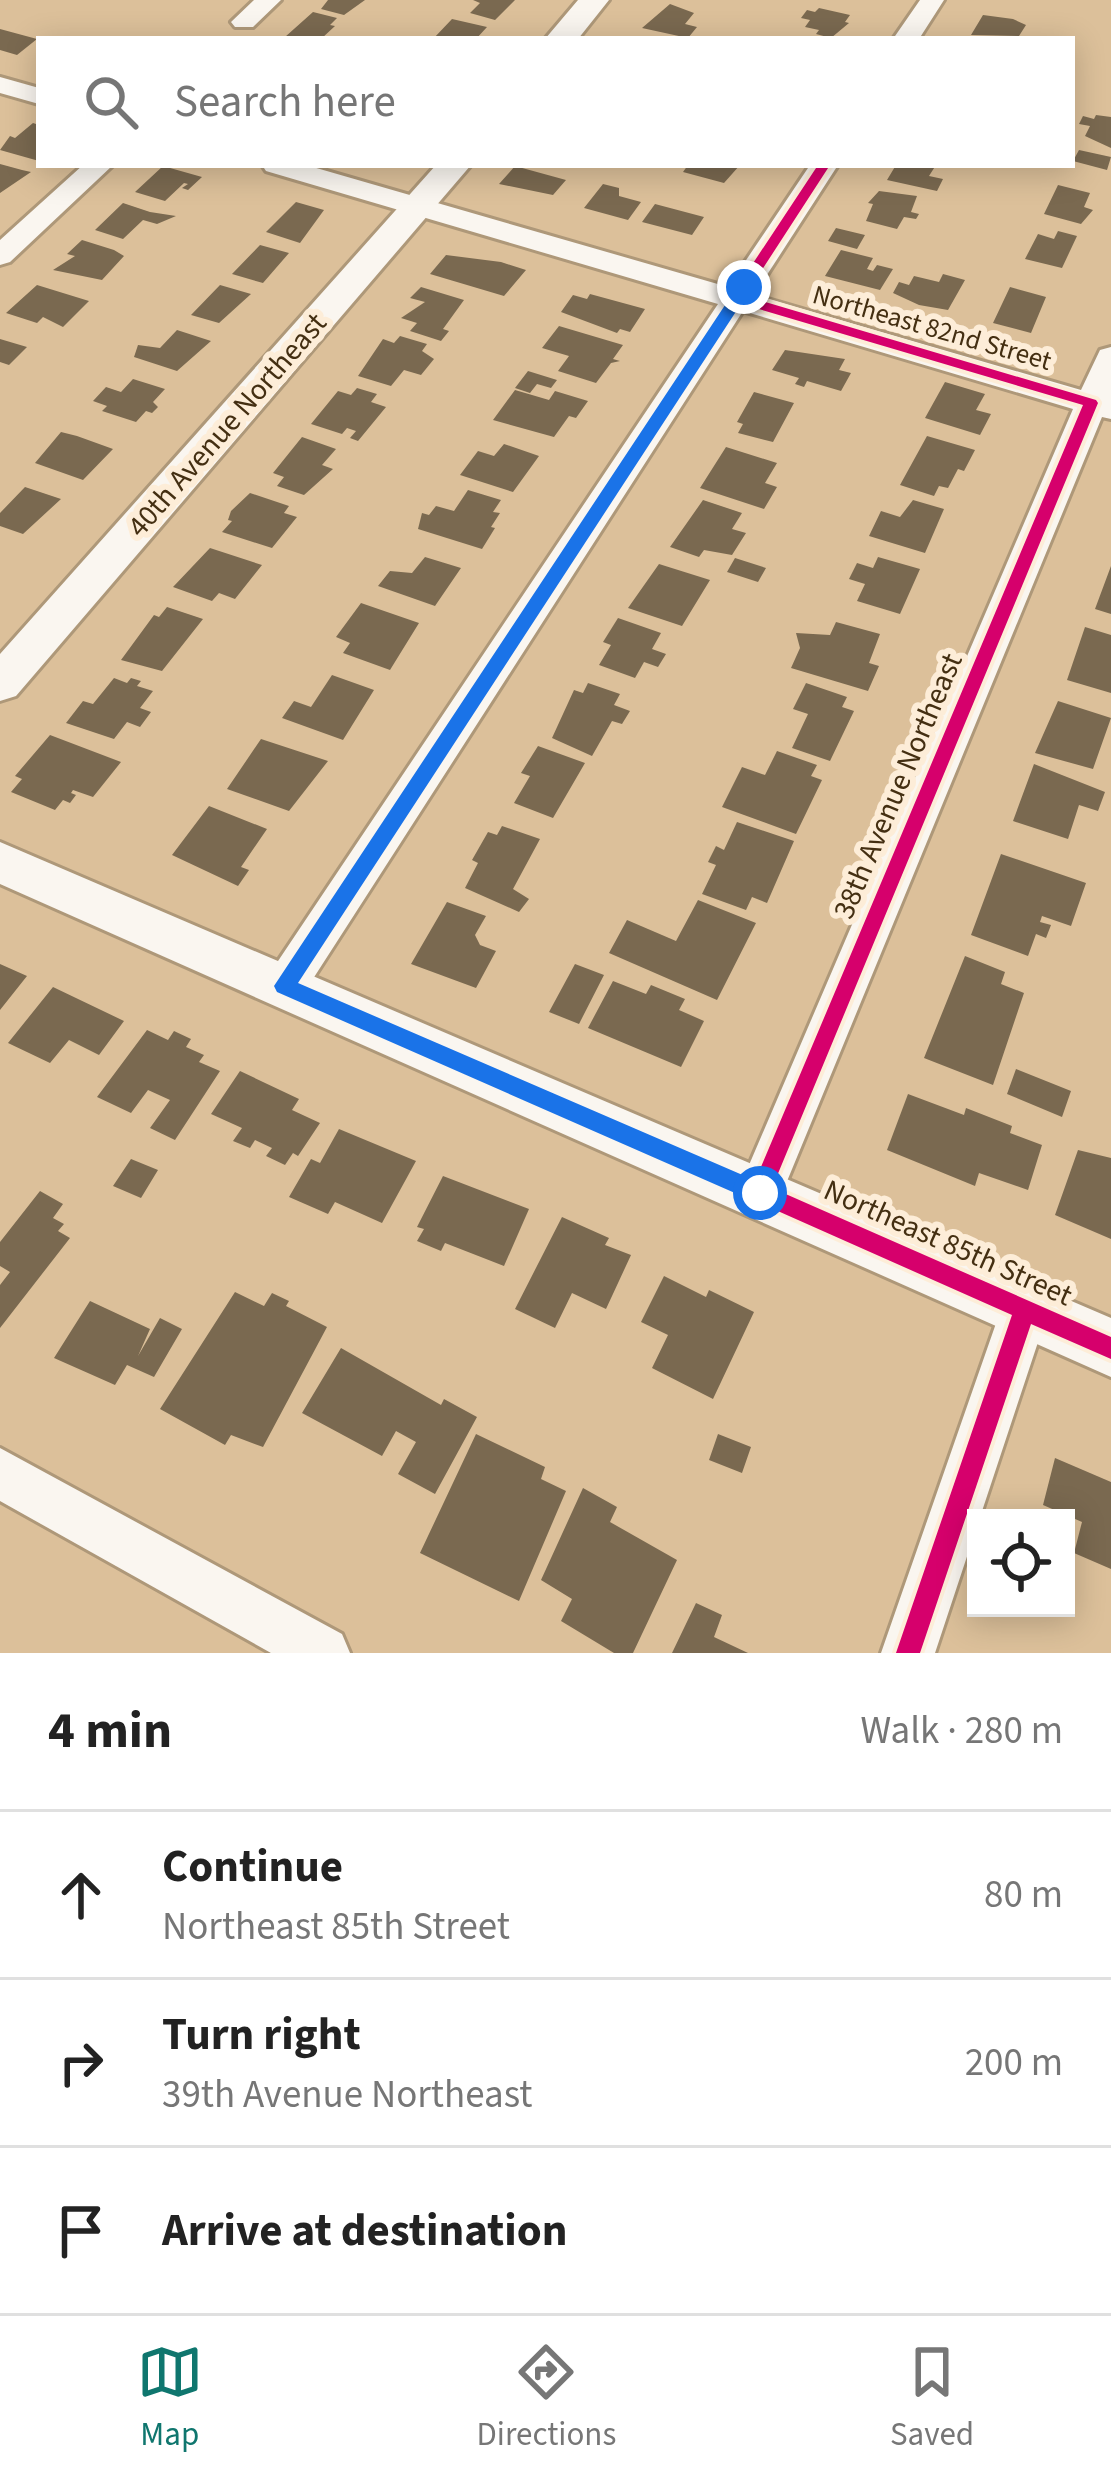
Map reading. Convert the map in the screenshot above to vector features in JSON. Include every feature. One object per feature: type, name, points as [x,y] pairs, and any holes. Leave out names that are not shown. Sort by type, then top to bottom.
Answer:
[{"type":"street","points":[[244,22],[268,0]]},
{"type":"street","points":[[564,36],[594,0]]},
{"type":"street","points":[[908,36],[932,0]]},
{"type":"street","points":[[0,85],[36,95]]},
{"type":"street","points":[[0,256],[96,168]]},
{"type":"street","name":"Northeast 82nd Street","points":[[286,168],[1101,406]]},
{"type":"street","name":"40th Avenue Northeast","points":[[0,684],[451,168]]},
{"type":"street","points":[[285,986],[822,168]]},
{"type":"street","name":"38th Avenue Northeast","points":[[760,1193],[1101,406],[1111,357]]},
{"type":"street","name":"Northeast 85th Street","points":[[0,862],[1111,1348]]},
{"type":"street","points":[[908,1653],[1025,1309]]},
{"type":"street","points":[[0,1473],[323,1653]]},
{"type":"building","points":[[328,0],[365,0],[344,15],[321,9]]},
{"type":"building","points":[[473,0],[515,0],[495,20],[470,13],[480,3]]},
{"type":"building","points":[[670,4],[694,13],[685,24],[697,27],[690,36],[642,28]]},
{"type":"building","points":[[819,8],[850,15],[845,22],[849,23],[833,36],[816,34],[819,30],[805,27],[810,20],[801,18],[807,10]]},
{"type":"building","points":[[313,12],[337,18],[324,36],[286,36]]},
{"type":"building","points":[[983,15],[1026,25],[1019,36],[971,35]]},
{"type":"building","points":[[452,19],[487,27],[479,36],[436,36]]},
{"type":"building","points":[[0,29],[36,39],[17,55],[0,50]]},
{"type":"building","points":[[1096,115],[1111,117],[1111,148],[1085,136],[1090,126],[1079,124],[1083,116],[1094,119]]},
{"type":"building","points":[[36,124],[36,160],[0,150],[10,136],[15,138]]},
{"type":"building","points":[[1079,150],[1111,157],[1107,170],[1075,162]]},
{"type":"building","points":[[0,164],[22,170],[31,172],[0,193]]},
{"type":"building","points":[[161,168],[202,177],[188,190],[182,188],[188,184],[184,183],[165,201],[135,192]]},
{"type":"building","points":[[513,168],[566,180],[553,195],[499,184]]},
{"type":"building","points":[[686,168],[737,168],[724,183],[683,172]]},
{"type":"building","points":[[894,168],[934,168],[929,176],[943,179],[937,191],[887,180]]},
{"type":"building","points":[[603,184],[619,188],[619,196],[641,202],[628,220],[584,208]]},
{"type":"building","points":[[1058,185],[1090,193],[1084,207],[1093,210],[1081,224],[1044,214]]},
{"type":"building","points":[[879,191],[917,196],[911,212],[919,214],[916,219],[904,217],[897,229],[866,221],[873,204],[868,203]]},
{"type":"building","points":[[296,202],[324,210],[300,243],[266,232]]},
{"type":"building","points":[[123,203],[176,216],[157,224],[143,220],[123,239],[95,230]]},
{"type":"building","points":[[655,204],[704,217],[692,235],[642,222]]},
{"type":"building","points":[[836,228],[865,235],[857,249],[828,241]]},
{"type":"building","points":[[1058,231],[1077,236],[1062,268],[1025,259],[1038,234],[1054,239]]},
{"type":"building","points":[[82,240],[124,256],[102,280],[53,270],[75,256],[67,254]]},
{"type":"building","points":[[260,245],[289,253],[263,283],[232,274]]},
{"type":"building","points":[[841,250],[873,258],[867,269],[873,271],[877,265],[893,269],[880,290],[825,276]]},
{"type":"building","points":[[446,255],[526,270],[504,296],[430,274]]},
{"type":"building","points":[[943,274],[965,280],[948,310],[919,305],[893,293],[899,282],[909,285],[914,276],[939,282]]},
{"type":"building","points":[[37,285],[89,301],[63,327],[43,317],[37,323],[6,313]]},
{"type":"building","points":[[220,285],[251,294],[219,323],[191,315]]},
{"type":"building","points":[[421,287],[464,300],[443,329],[449,331],[441,341],[410,331],[417,323],[401,318],[425,302],[410,298]]},
{"type":"building","points":[[1010,287],[1046,297],[1031,333],[993,323]]},
{"type":"building","points":[[590,294],[645,309],[630,332],[620,329],[617,333],[561,312],[573,295],[587,299]]},
{"type":"building","points":[[559,326],[623,345],[613,359],[620,361],[611,363],[596,383],[558,371],[569,356],[542,348]]},
{"type":"building","points":[[177,330],[211,341],[177,371],[134,357],[138,345],[160,348]]},
{"type":"building","points":[[400,336],[427,344],[422,351],[434,359],[421,375],[404,370],[391,386],[358,376],[383,339],[394,343]]},
{"type":"building","points":[[0,339],[27,347],[9,365],[0,362]]},
{"type":"building","points":[[785,350],[845,359],[839,370],[851,373],[841,391],[807,381],[804,387],[795,384],[799,378],[772,370]]},
{"type":"building","points":[[528,371],[557,380],[551,388],[537,384],[530,393],[515,388]]},
{"type":"building","points":[[133,379],[165,389],[153,402],[158,407],[136,422],[102,411],[107,406],[93,401],[106,387],[121,392]]},
{"type":"building","points":[[945,382],[985,394],[976,410],[991,414],[980,435],[925,418]]},
{"type":"building","points":[[357,388],[377,394],[371,402],[386,407],[358,441],[350,438],[356,431],[347,428],[342,434],[311,424],[338,391],[351,395]]},
{"type":"building","points":[[515,390],[549,400],[555,391],[588,401],[554,437],[493,420]]},
{"type":"building","points":[[754,392],[794,403],[773,442],[738,433],[743,424],[737,422]]},
{"type":"building","points":[[61,432],[113,449],[83,480],[35,463]]},
{"type":"building","points":[[927,436],[975,450],[964,471],[958,469],[948,488],[939,486],[934,496],[900,485]]},
{"type":"building","points":[[302,437],[336,449],[322,465],[333,469],[304,495],[277,486],[284,477],[273,473]]},
{"type":"building","points":[[504,444],[539,456],[513,492],[460,475],[478,451],[494,456]]},
{"type":"building","points":[[726,447],[777,463],[765,483],[777,487],[764,509],[700,488]]},
{"type":"building","points":[[25,487],[61,499],[23,534],[0,526],[0,513]]},
{"type":"building","points":[[468,490],[501,500],[493,512],[500,513],[491,527],[495,528],[482,549],[418,529],[422,513],[429,515],[436,506],[454,511]]},
{"type":"building","points":[[250,493],[289,506],[284,513],[297,517],[272,548],[222,532],[232,521],[228,520],[231,511]]},
{"type":"building","points":[[703,500],[742,513],[732,529],[746,533],[732,555],[704,550],[699,557],[670,547]]},
{"type":"building","points":[[913,500],[944,509],[925,553],[869,536],[881,511],[900,517]]},
{"type":"building","points":[[210,548],[262,565],[235,599],[219,593],[212,601],[173,587]]},
{"type":"building","points":[[425,557],[461,568],[435,606],[378,586],[390,571],[412,573]]},
{"type":"building","points":[[878,557],[920,569],[900,614],[857,601],[865,584],[849,579],[857,563],[873,568]]},
{"type":"building","points":[[735,558],[766,568],[758,582],[727,572]]},
{"type":"building","points":[[659,564],[710,580],[682,626],[628,608]]},
{"type":"building","points":[[1111,566],[1111,614],[1095,609]]},
{"type":"building","points":[[361,603],[419,623],[390,670],[343,653],[350,643],[336,637]]},
{"type":"building","points":[[167,607],[203,619],[162,671],[121,660],[154,615],[159,617]]},
{"type":"building","points":[[618,618],[661,633],[652,649],[666,654],[658,667],[644,662],[635,678],[599,665],[611,645],[603,642]]},
{"type":"building","points":[[836,622],[880,634],[869,663],[879,666],[868,691],[791,668],[800,648],[796,633],[830,635]]},
{"type":"building","points":[[1085,627],[1111,635],[1111,693],[1067,680]]},
{"type":"building","points":[[332,675],[374,690],[343,740],[282,718],[294,701],[311,707]]},
{"type":"building","points":[[114,678],[141,681],[137,686],[153,691],[140,708],[151,712],[140,727],[127,722],[114,739],[66,723],[83,701],[93,704]]},
{"type":"building","points":[[588,683],[620,694],[614,705],[630,711],[622,724],[612,721],[592,756],[552,738],[574,690],[583,693]]},
{"type":"building","points":[[806,683],[847,697],[842,707],[854,711],[830,761],[792,748],[808,714],[793,709]]},
{"type":"building","points":[[1058,701],[1111,718],[1093,769],[1035,753]]},
{"type":"building","points":[[50,735],[121,762],[93,797],[73,790],[76,795],[70,803],[63,800],[55,810],[11,792],[22,779],[15,776]]},
{"type":"building","points":[[261,739],[328,761],[289,811],[227,789]]},
{"type":"building","points":[[538,746],[585,763],[553,818],[514,803],[530,776],[521,773]]},
{"type":"building","points":[[777,751],[817,765],[811,776],[822,780],[796,834],[722,807],[742,767],[765,775]]},
{"type":"building","points":[[1034,764],[1105,792],[1098,811],[1079,805],[1068,839],[1013,821]]},
{"type":"building","points":[[209,806],[267,829],[241,867],[249,870],[238,886],[172,855]]},
{"type":"building","points":[[737,822],[794,841],[767,903],[752,897],[746,910],[702,894],[716,865],[708,862],[716,846],[724,850]]},
{"type":"building","points":[[502,826],[540,839],[513,889],[529,899],[519,912],[465,888],[478,863],[472,860],[488,832],[497,835]]},
{"type":"building","points":[[1001,854],[1086,883],[1071,926],[1042,916],[1040,922],[1051,925],[1046,938],[1036,934],[1028,956],[971,935]]},
{"type":"building","points":[[698,900],[756,923],[717,1000],[609,953],[627,920],[676,941]]},
{"type":"building","points":[[447,902],[486,916],[475,935],[480,945],[496,951],[476,988],[411,964]]},
{"type":"building","points":[[965,956],[1005,972],[1001,984],[1024,993],[993,1085],[924,1058]]},
{"type":"building","points":[[0,964],[27,976],[0,1010]]},
{"type":"building","points":[[575,964],[604,975],[579,1024],[549,1012]]},
{"type":"building","points":[[613,981],[646,994],[651,985],[685,999],[679,1010],[704,1021],[681,1067],[588,1028]]},
{"type":"building","points":[[53,987],[124,1021],[99,1055],[69,1040],[50,1063],[8,1043]]},
{"type":"building","points":[[147,1030],[168,1040],[174,1031],[191,1039],[186,1047],[204,1055],[199,1062],[220,1071],[175,1140],[150,1128],[170,1100],[148,1090],[131,1113],[97,1097]]},
{"type":"building","points":[[1016,1069],[1071,1091],[1062,1117],[1007,1094]]},
{"type":"building","points":[[240,1071],[299,1099],[292,1110],[320,1123],[298,1156],[293,1153],[285,1165],[266,1156],[272,1148],[255,1140],[250,1148],[233,1141],[242,1128],[211,1114]]},
{"type":"building","points":[[908,1094],[964,1115],[966,1108],[1012,1126],[1010,1133],[1042,1145],[1028,1190],[979,1173],[975,1186],[887,1150]]},
{"type":"building","points":[[339,1129],[416,1161],[382,1223],[335,1202],[328,1214],[289,1197],[311,1159],[320,1163]]},
{"type":"building","points":[[1078,1150],[1111,1158],[1111,1239],[1055,1215]]},
{"type":"building","points":[[131,1159],[158,1170],[141,1198],[113,1186]]},
{"type":"building","points":[[443,1176],[529,1209],[504,1266],[445,1243],[441,1251],[417,1241],[424,1229],[417,1227]]},
{"type":"building","points":[[40,1191],[63,1204],[53,1218],[64,1224],[58,1231],[70,1238],[0,1328],[0,1285],[10,1272],[0,1266],[0,1242]]},
{"type":"building","points":[[562,1217],[609,1238],[605,1245],[631,1255],[606,1309],[572,1293],[555,1328],[515,1309]]},
{"type":"building","points":[[664,1276],[706,1297],[709,1290],[754,1312],[713,1399],[652,1368],[668,1335],[641,1322]]},
{"type":"building","points":[[235,1292],[264,1306],[272,1293],[289,1301],[286,1306],[327,1327],[263,1447],[231,1435],[225,1445],[160,1409]]},
{"type":"building","points":[[90,1301],[150,1329],[138,1356],[160,1318],[182,1329],[154,1377],[127,1365],[115,1385],[54,1358]]},
{"type":"building","points":[[341,1348],[441,1405],[444,1399],[477,1417],[435,1494],[398,1474],[416,1442],[396,1431],[382,1456],[302,1413]]},
{"type":"building","points":[[476,1434],[545,1467],[541,1479],[566,1491],[519,1601],[420,1553]]},
{"type":"building","points":[[718,1434],[751,1447],[742,1473],[709,1460]]},
{"type":"building","points":[[1055,1458],[1111,1482],[1111,1569],[1075,1553],[1082,1522],[1075,1519],[1075,1509],[1043,1505]]},
{"type":"building","points":[[583,1488],[617,1507],[610,1522],[677,1560],[633,1653],[614,1653],[561,1621],[572,1599],[541,1580]]},
{"type":"building","points":[[696,1603],[722,1615],[714,1637],[748,1653],[672,1653]]},
{"type":"cycle path","points":[[822,168],[737,298],[1091,403],[760,1193],[1111,1348]]},
{"type":"cycle path","points":[[908,1653],[1025,1309]]},
{"type":"route","points":[[744,287],[285,986],[760,1193]]}]
